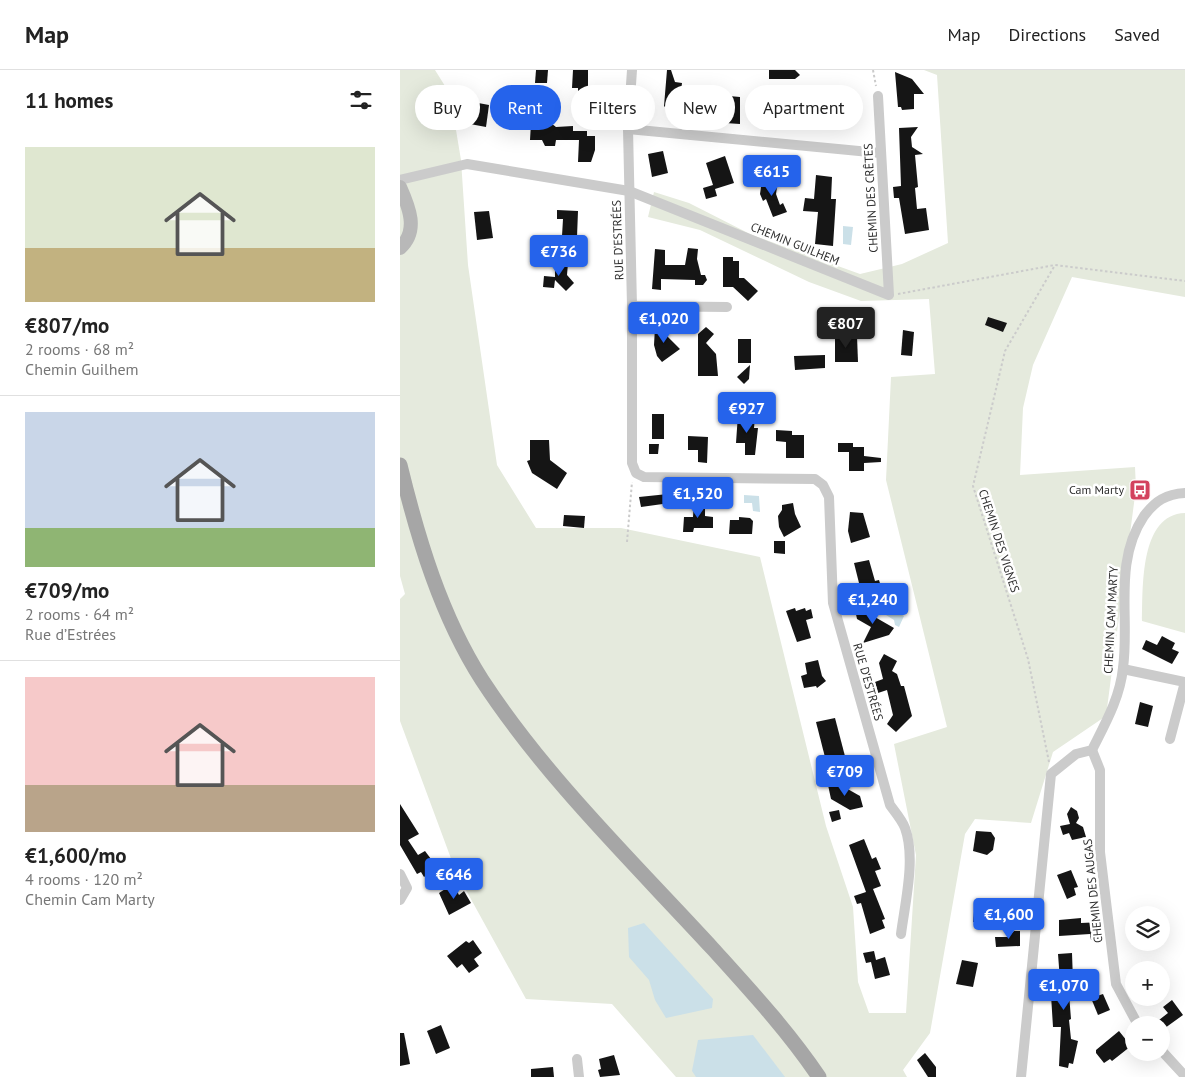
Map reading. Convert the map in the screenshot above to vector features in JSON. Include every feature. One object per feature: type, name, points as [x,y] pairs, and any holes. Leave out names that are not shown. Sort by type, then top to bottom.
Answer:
[{"type":"main road","points":[[400,466],[428,562],[451,619],[481,678],[517,730],[746,985],[799,1048],[819,1077]]},
{"type":"street","name":"RUE D’ESTRÉES","points":[[631,85],[632,70]]},
{"type":"street","name":"CHEMIN DES CRÊTES","points":[[878,96],[890,295]]},
{"type":"street","name":"RUE D’ESTRÉES","points":[[628,130],[632,306],[632,463],[636,473],[644,477],[815,479],[823,486],[829,497],[833,603],[890,805],[904,825],[907,836],[909,870],[901,934]]},
{"type":"street","points":[[638,130],[880,153]]},
{"type":"street","name":"CHEMIN GUILHEM","points":[[400,180],[467,164],[629,191],[890,295]]},
{"type":"street","points":[[400,187],[410,208],[411,228],[406,243],[400,248]]},
{"type":"street","points":[[632,306],[726,307]]},
{"type":"street","name":"CHEMIN CAM MARTY","points":[[1092,750],[1115,703],[1124,669],[1124,580],[1128,550],[1135,531],[1150,509],[1167,495],[1185,493]]},
{"type":"street","points":[[1124,669],[1184,682],[1170,740]]},
{"type":"street","points":[[1020,1077],[1051,774],[1076,754],[1092,750]]},
{"type":"street","name":"CHEMIN DES AUGAS","points":[[1092,750],[1100,770],[1100,852],[1116,984],[1133,1016]]},
{"type":"street","points":[[400,874],[407,888],[400,900]]},
{"type":"street","points":[[577,1059],[579,1077]]},
{"type":"street","points":[[1170,1060],[1185,1076]]},
{"type":"path","points":[[873,70],[878,96]]},
{"type":"path","points":[[890,295],[1056,265],[1185,281]]},
{"type":"path","name":"CHEMIN DES VIGNES","points":[[1051,774],[1028,659],[973,486],[1005,351],[1056,265]]},
{"type":"path","points":[[627,542],[632,485],[636,473]]},
{"type":"shaded area","points":[[400,70],[435,70],[444,85],[415,85],[415,130],[456,130],[461,160],[468,265],[497,465],[536,528],[621,528],[760,557],[826,826],[853,907],[858,982],[869,1013],[906,1013],[916,855],[894,744],[947,727],[886,480],[891,377],[935,374],[929,299],[861,301],[809,282],[700,230],[648,217],[654,192],[689,203],[752,235],[860,274],[902,264],[948,243],[937,75],[924,70],[1185,70],[1185,297],[1072,277],[1033,365],[1023,408],[1020,475],[1135,467],[1136,488],[1106,716],[1053,752],[1031,823],[975,819],[965,834],[930,1033],[903,1070],[907,1077],[676,1077],[612,1004],[526,999],[456,872],[400,721],[400,599],[405,594],[400,576]]},
{"type":"shaded area","points":[[1185,513],[1185,633],[1142,621],[1144,573],[1151,539],[1159,526],[1170,517]]},
{"type":"water","points":[[843,226],[853,227],[851,245],[843,244]]},
{"type":"water","points":[[744,495],[759,496],[760,512],[753,511],[752,503],[744,503]]},
{"type":"water","points":[[890,608],[904,616],[899,627],[895,625],[894,620],[886,615]]},
{"type":"water","points":[[644,923],[713,999],[712,1008],[666,1018],[655,1000],[649,980],[629,957],[628,928]]},
{"type":"water","points":[[753,1035],[785,1077],[696,1077],[692,1071],[698,1040]]},
{"type":"building","points":[[536,70],[548,70],[547,83],[535,83]]},
{"type":"building","points":[[573,70],[588,70],[588,85],[572,85]]},
{"type":"building","points":[[667,70],[671,70],[675,82],[682,83],[682,85],[666,85]]},
{"type":"building","points":[[769,70],[795,70],[800,75],[795,79],[769,79]]},
{"type":"building","points":[[895,72],[912,79],[924,94],[914,94],[914,109],[902,110],[901,107],[898,107]]},
{"type":"building","points":[[735,97],[740,97],[740,124],[735,124]]},
{"type":"building","points":[[480,103],[489,105],[486,127],[480,126]]},
{"type":"building","points":[[571,126],[573,131],[587,131],[587,136],[595,136],[595,150],[591,162],[578,162],[579,140],[556,140],[555,146],[545,146],[542,140],[530,140],[531,130],[561,130],[561,127]]},
{"type":"building","points":[[918,127],[911,137],[912,147],[923,154],[915,155],[918,187],[915,188],[917,209],[926,208],[929,230],[905,234],[899,198],[894,198],[893,187],[901,186],[899,128]]},
{"type":"building","points":[[663,151],[668,173],[652,177],[648,154]]},
{"type":"building","points":[[725,156],[734,183],[715,189],[717,196],[706,199],[703,188],[713,185],[706,163]]},
{"type":"building","points":[[816,175],[832,177],[831,199],[836,199],[833,246],[815,244],[818,212],[803,211],[805,198],[814,199]]},
{"type":"building","points":[[762,180],[778,181],[776,194],[780,205],[783,203],[787,212],[773,217],[766,199],[763,201],[760,194]]},
{"type":"building","points":[[557,210],[578,211],[577,237],[562,236],[563,219],[557,219]]},
{"type":"building","points":[[489,211],[493,238],[477,240],[474,212]]},
{"type":"building","points":[[540,242],[558,246],[556,256],[538,251]]},
{"type":"building","points":[[688,248],[698,249],[697,259],[701,275],[705,275],[707,280],[703,285],[695,285],[695,280],[661,279],[661,290],[652,289],[655,249],[665,250],[665,265],[685,265]]},
{"type":"building","points":[[723,257],[733,257],[733,261],[739,261],[739,278],[744,278],[758,291],[748,301],[733,287],[723,287]]},
{"type":"building","points":[[555,263],[568,263],[567,275],[574,283],[566,291],[555,280],[554,288],[543,287],[544,276],[555,277]]},
{"type":"building","points":[[988,317],[1007,323],[1003,332],[985,325]]},
{"type":"building","points":[[655,327],[666,327],[666,335],[680,349],[662,362],[657,356],[654,345]]},
{"type":"building","points":[[706,327],[714,334],[706,343],[716,354],[718,376],[698,376],[698,334]]},
{"type":"building","points":[[903,330],[914,332],[912,356],[901,355]]},
{"type":"building","points":[[835,336],[857,336],[858,362],[835,362]]},
{"type":"building","points":[[738,339],[751,339],[751,363],[738,363]]},
{"type":"building","points":[[825,355],[825,368],[795,370],[794,356]]},
{"type":"building","points":[[750,365],[749,379],[744,384],[737,377]]},
{"type":"building","points":[[652,414],[664,414],[664,439],[652,439]]},
{"type":"building","points":[[738,414],[755,417],[754,428],[758,428],[755,455],[745,455],[745,443],[736,443]]},
{"type":"building","points":[[776,430],[792,431],[792,435],[804,435],[804,458],[786,458],[786,442],[776,441]]},
{"type":"building","points":[[688,436],[708,437],[707,463],[698,462],[698,450],[688,450]]},
{"type":"building","points":[[530,440],[549,440],[550,460],[567,473],[557,489],[532,473],[527,461],[530,460]]},
{"type":"building","points":[[838,443],[853,443],[853,447],[864,447],[864,456],[881,458],[881,462],[864,463],[864,471],[849,471],[849,452],[838,452]]},
{"type":"building","points":[[649,444],[659,444],[658,454],[649,454]]},
{"type":"building","points":[[668,494],[670,503],[641,507],[639,497]]},
{"type":"building","points":[[694,503],[705,504],[705,516],[713,517],[713,528],[694,528],[693,532],[683,532],[684,517],[693,517]]},
{"type":"building","points":[[793,503],[795,514],[801,527],[784,537],[779,527],[778,516],[782,510],[782,505]]},
{"type":"building","points":[[850,512],[863,513],[870,537],[851,543],[848,531]]},
{"type":"building","points":[[564,515],[585,516],[584,528],[563,526]]},
{"type":"building","points":[[739,517],[750,518],[753,521],[752,534],[729,534],[730,520],[739,520]]},
{"type":"building","points":[[774,541],[785,541],[785,554],[774,553]]},
{"type":"building","points":[[869,560],[875,581],[879,580],[882,590],[852,597],[850,585],[859,583],[854,563]]},
{"type":"building","points":[[854,605],[894,628],[889,635],[863,643],[871,627],[857,619]]},
{"type":"building","points":[[795,608],[796,611],[805,608],[806,611],[811,609],[813,618],[806,620],[811,638],[797,642],[786,611]]},
{"type":"building","points":[[1162,636],[1175,643],[1172,649],[1179,652],[1172,664],[1142,649],[1146,640],[1157,645]]},
{"type":"building","points":[[884,654],[897,661],[892,671],[897,674],[901,686],[904,686],[912,716],[896,732],[887,724],[893,715],[887,690],[878,693],[875,682],[883,679],[879,663]]},
{"type":"building","points":[[818,660],[822,676],[826,681],[817,688],[816,686],[804,688],[801,676],[807,674],[805,663]]},
{"type":"building","points":[[1140,702],[1153,706],[1148,727],[1135,724]]},
{"type":"building","points":[[835,718],[846,760],[827,765],[816,722]]},
{"type":"building","points":[[837,783],[860,796],[863,807],[850,810],[831,799],[828,785]]},
{"type":"building","points":[[400,804],[419,834],[408,840],[418,855],[425,851],[437,867],[424,877],[421,872],[417,874],[400,845]]},
{"type":"building","points":[[1071,807],[1077,811],[1079,818],[1076,823],[1083,827],[1086,837],[1072,840],[1069,833],[1063,835],[1060,826],[1070,824],[1067,814]]},
{"type":"building","points":[[839,810],[841,819],[832,822],[829,812]]},
{"type":"building","points":[[976,831],[991,832],[995,838],[993,850],[987,855],[973,851]]},
{"type":"building","points":[[864,839],[872,859],[876,857],[881,869],[875,871],[881,886],[873,889],[885,919],[882,920],[885,928],[870,934],[861,903],[857,904],[854,896],[866,892],[849,845]]},
{"type":"building","points":[[1071,870],[1078,887],[1074,888],[1076,895],[1067,899],[1057,875]]},
{"type":"building","points":[[453,884],[459,895],[464,891],[471,903],[449,915],[439,893]]},
{"type":"building","points":[[975,902],[988,903],[988,924],[973,922]]},
{"type":"building","points":[[1081,918],[1081,923],[1102,922],[1102,939],[1091,940],[1090,934],[1059,936],[1059,920]]},
{"type":"building","points":[[1014,931],[1020,931],[1020,946],[996,947],[995,937],[1008,937]]},
{"type":"building","points":[[473,940],[482,953],[474,959],[479,966],[469,973],[462,964],[457,968],[447,956],[466,941],[469,943]]},
{"type":"building","points":[[874,951],[876,960],[885,957],[890,975],[875,979],[871,962],[866,963],[863,953]]},
{"type":"building","points":[[1072,953],[1073,981],[1068,981],[1071,1019],[1069,1020],[1071,1039],[1078,1041],[1073,1064],[1069,1063],[1068,1068],[1059,1066],[1061,1027],[1053,1027],[1051,995],[1061,994],[1058,954]]},
{"type":"building","points":[[962,960],[978,963],[973,987],[956,984]]},
{"type":"building","points":[[1103,994],[1110,1010],[1098,1015],[1091,998]]},
{"type":"building","points":[[1172,1000],[1183,1015],[1170,1024],[1170,1016],[1164,1016],[1168,1013],[1163,1007],[1170,1006]]},
{"type":"building","points":[[441,1025],[450,1048],[436,1054],[427,1031]]},
{"type":"building","points":[[1119,1031],[1125,1038],[1125,1051],[1112,1061],[1110,1059],[1104,1063],[1096,1053],[1096,1050]]},
{"type":"building","points":[[400,1033],[404,1033],[410,1064],[400,1066]]},
{"type":"building","points":[[925,1053],[936,1067],[936,1077],[928,1077],[917,1060]]},
{"type":"building","points":[[614,1055],[620,1075],[600,1077],[598,1070],[601,1069],[599,1059]]},
{"type":"building","points":[[553,1067],[554,1077],[531,1077],[531,1069]]},
{"type":"place","name":"Cam Marty","points":[[1140,490]]}]
